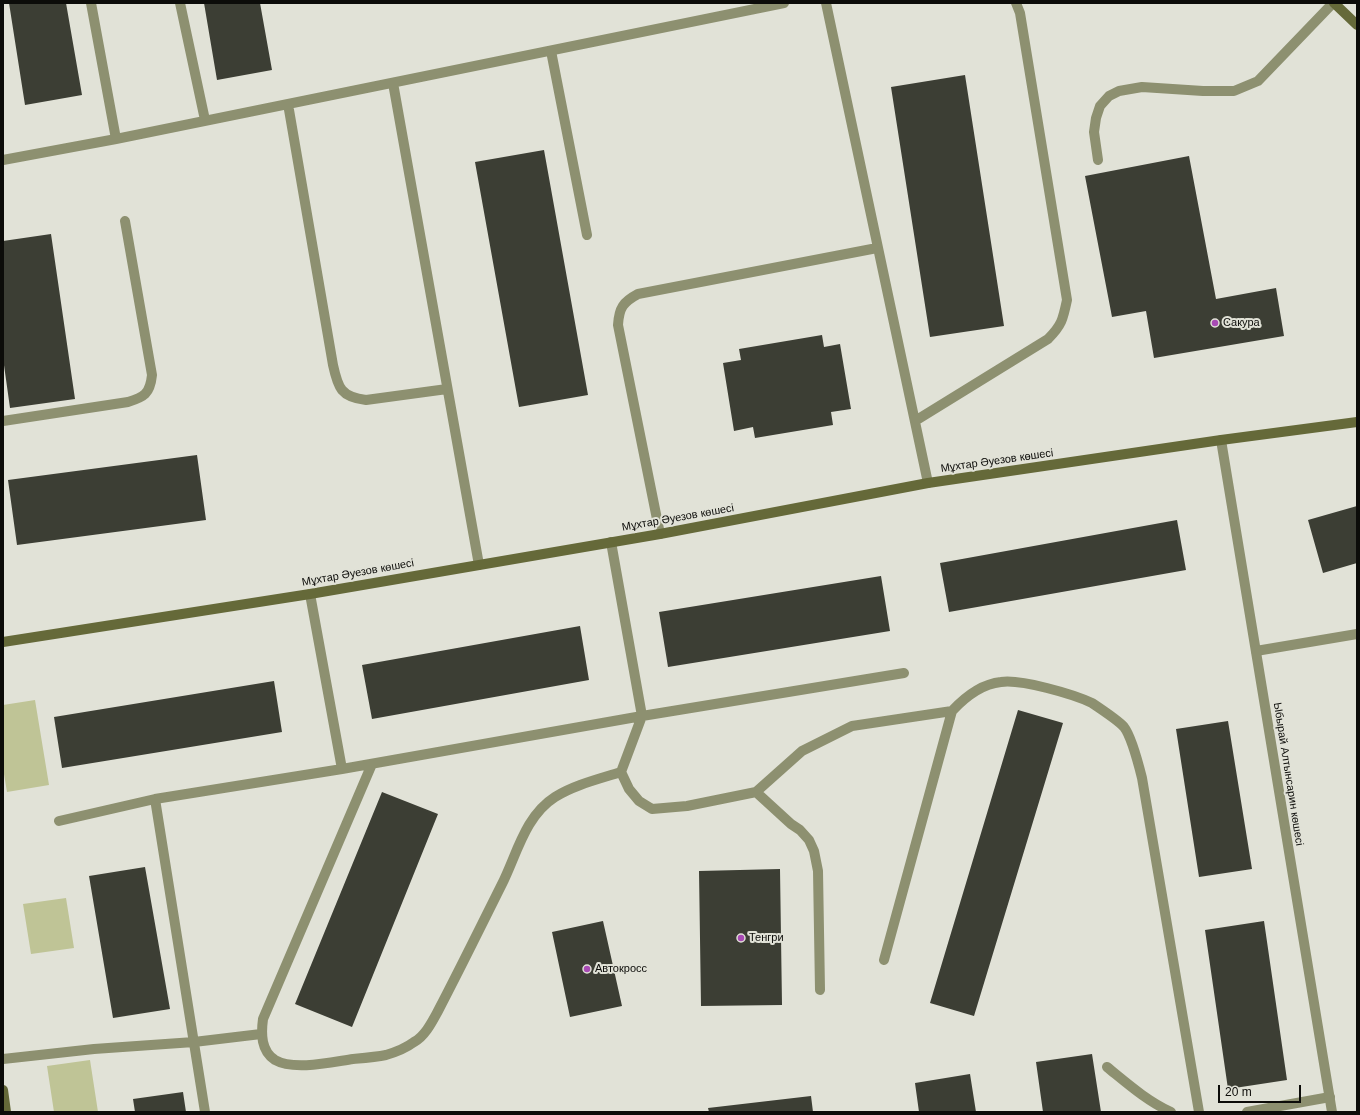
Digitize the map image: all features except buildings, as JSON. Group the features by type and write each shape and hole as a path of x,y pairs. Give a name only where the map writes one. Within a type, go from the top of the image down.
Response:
{"street":[{"path":"91,3 116,139"},
{"path":"180,3 205,120"},
{"path":"3,160 116,139 784,3"},
{"path":"826,3 928,483"},
{"path":"915,421 1048,339 1059,328 1064,314 1067,300 1020,13 1016,3"},
{"path":"1098,160 1094,132 1096,118 1100,106 1109,96 1119,91 1142,87 1203,91 1234,91 1258,81 1334,3 1357,25"},
{"path":"551,51 587,235"},
{"path":"393,83 479,565"},
{"path":"288,104 333,365 340,388 343,393 354,399 366,400 447,389"},
{"path":"3,422 128,402 138,399 147,393 151,384 152,375 125,220"},
{"path":"660,534 618,325 618,315 623,304 638,294 877,248"},
{"name":"Мұхтар Әуезов көшесі","path":"3,642 310,594 660,534 928,483 1221,440 1357,422"},
{"name":"Ыбырай Алтынсарин көшесі","path":"1221,440 1332,1112"},
{"path":"611,542 642,716 621,772 629,789 639,801 652,809 687,806 756,792 802,751 852,726 952,710"},
{"path":"310,594 342,769"},
{"path":"1256,651 1357,634"},
{"path":"58,821 155,799 372,764 642,716 904,672"},
{"path":"884,960 952,710 961,701 985,686 1001,681 1018,682 1060,692 1092,704 1124,727 1134,750 1142,778 1199,1112"},
{"path":"372,764 263,1019 261,1034 265,1050 275,1060 287,1064 304,1065 386,1055 416,1042 431,1023 438,1011 504,881 524,835 536,815 555,797 573,788 621,772"},
{"path":"756,792 791,824 800,830 809,840 814,852 818,871 820,990"},
{"path":"155,799 204,1112"},
{"path":"3,1059 94,1049 194,1042 261,1034"},
{"path":"1107,1067 1135,1090 1161,1107 1172,1112"},
{"path":"3,1090 6,1112"},
{"path":"1247,1112 1330,1097"}],"green space":[{"path":"35,700 49,785 7,792 3,768 3,705"},
{"path":"66,898 74,948 31,954 23,904"},
{"path":"90,1060 98,1112 54,1112 47,1066"}],"place":[{"name":"Сакура","path":"1215,323"},
{"name":"Тенгри","path":"741,938"},
{"name":"Автокросс","path":"587,969"}]}
